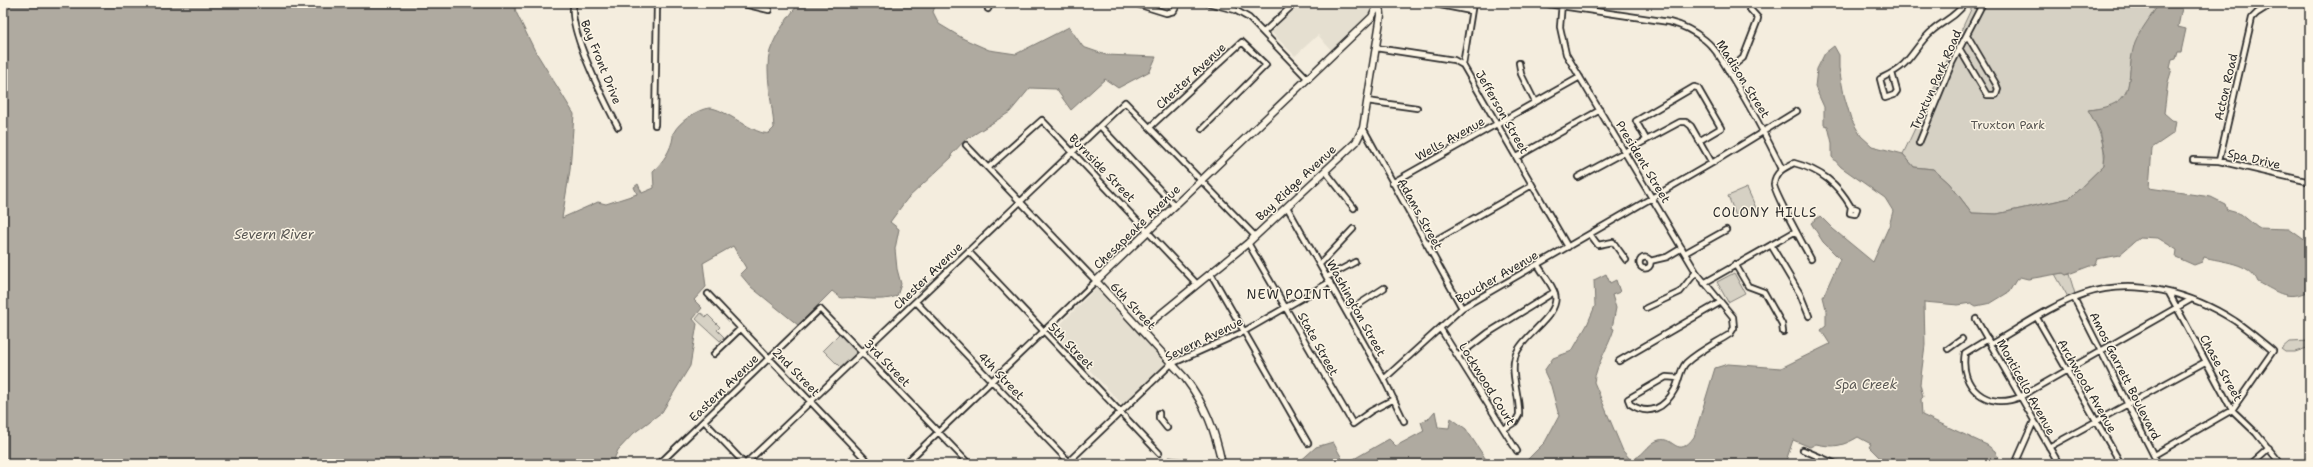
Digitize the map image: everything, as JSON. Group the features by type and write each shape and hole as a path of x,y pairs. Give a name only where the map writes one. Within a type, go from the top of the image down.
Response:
{"main road":[{"name":"Chesapeake Avenue","path":"1096,282 1372,17 1380,3"},
{"name":"Bay Ridge Avenue","path":"1141,330 1248,243 1326,172 1358,139 1362,128 1378,37 1381,14 1380,3"},
{"path":"1372,17 1376,24 1378,37"},
{"name":"6th Street","path":"1096,282 1185,378 1201,401 1207,412 1218,443 1222,464"}],"street":[{"name":"Bay Front Drive","path":"574,3 573,17 579,40 601,95 618,127"},
{"path":"655,125 657,3"},
{"path":"740,3 769,10"},
{"path":"988,9 991,3"},
{"path":"1134,3 1166,13 1174,11 1178,3"},
{"path":"1208,3 1238,12 1249,18 1308,78"},
{"path":"1264,32 1295,3"},
{"path":"1430,3 1471,11"},
{"path":"1463,65 1473,3"},
{"name":"Madison Street","path":"1541,3 1561,4 1681,25 1710,45 1728,70 1764,132 1782,169"},
{"path":"1728,70 1743,58 1757,22 1758,18 1749,8 1750,3"},
{"path":"1892,73 1897,91 1894,95 1885,98 1880,79 1905,64 1932,31 1957,14 1965,3"},
{"name":"Truxtun Park Road","path":"1919,143 1959,48 1982,3"},
{"name":"Acton Road","path":"2219,161 2252,18 2272,3"},
{"name":"President Street","path":"1561,4 1560,27 1562,45 1696,272 1719,302 1733,317 1734,328 1730,334 1685,364 1679,378"},
{"path":"1959,48 1987,94 1996,95 1998,89 1996,84 1967,34"},
{"name":"Chester Avenue","path":"745,464 1126,102 1150,127 1242,42 1266,65 1202,129"},
{"name":"Jefferson Street","path":"1376,48 1454,60 1463,65 1568,247"},
{"path":"1518,63 1521,74 1535,102"},
{"name":"Wells Avenue","path":"1392,183 1580,77"},
{"path":"1646,140 1636,121 1694,86 1698,88 1721,128 1699,141"},
{"path":"1367,101 1417,108"},
{"path":"1517,157 1600,110"},
{"name":"Boucher Avenue","path":"1384,379 1462,308 1712,163 1797,111"},
{"name":"Burnside Street","path":"988,168 1042,120 1197,284"},
{"path":"1578,177 1646,140 1683,122 1689,124 1712,163"},
{"path":"1100,126 1175,206"},
{"path":"1150,127 1255,236"},
{"name":"Adams Street","path":"1362,128 1462,308"},
{"path":"1358,139 1363,138 1370,142"},
{"name":"6th Street","path":"966,145 1096,282"},
{"name":"Spa Drive","path":"2193,160 2219,161 2310,181"},
{"path":"1811,259 1796,232 1785,207 1775,192 1774,185 1777,174 1782,169 1794,163 1825,177 1842,192 1851,207"},
{"path":"1326,172 1354,208"},
{"path":"1427,245 1532,185"},
{"name":"Washington Street","path":"1287,207 1384,379 1404,421"},
{"path":"1320,264 1354,229"},
{"path":"1650,262 1683,250 1726,230"},
{"path":"1704,283 1734,264 1796,232"},
{"path":"1590,234 1598,245 1613,242 1626,260"},
{"name":"State Street","path":"1248,243 1286,306 1353,424 1371,411 1394,399"},
{"path":"1771,245 1800,294 1809,316"},
{"name":"5th Street","path":"969,252 1159,453"},
{"path":"1327,277 1355,262"},
{"path":"1504,429 1515,422 1518,415 1515,357 1521,344 1555,305 1554,292 1538,264"},
{"path":"1734,264 1748,286 1764,292 1782,324 1783,332"},
{"path":"1646,308 1680,292 1696,272"},
{"path":"1211,274 1243,332 1308,442"},
{"name":"Chesapeake Avenue","path":"905,464 1096,282"},
{"name":"Severn Avenue","path":"1068,463 1171,364 1243,332 1330,282"},
{"path":"1991,344 2074,298 2093,291 2125,286 2150,288 2169,293 2190,300 2222,314 2273,351 2232,410 2154,455"},
{"path":"1347,312 1384,288"},
{"path":"1458,356 1488,333 1554,292"},
{"name":"Chase Street","path":"2169,293 2232,410 2269,448 2281,464"},
{"name":"2nd Street","path":"708,294 870,464"},
{"name":"Amos Garrett Boulevard","path":"2074,298 2158,464"},
{"path":"1988,339 1964,353 1963,362 1965,375 1980,396 1988,400 2008,401 2020,397 2190,300"},
{"name":"4th Street","path":"916,302 1068,463"},
{"path":"1619,361 1719,302"},
{"name":"3rd Street","path":"820,309 969,464"},
{"name":"Eastern Avenue","path":"660,464 820,309"},
{"name":"Archwood Avenue","path":"2037,318 2121,464"},
{"name":"Monticello Avenue","path":"1976,319 2059,464"},
{"name":"Lockwood Court","path":"1440,328 1517,451"},
{"path":"714,354 740,329"},
{"path":"1948,349 1962,339"},
{"path":"2049,447 2206,362"},
{"path":"1666,377 1679,378 1670,398 1660,407 1652,411 1637,409 1630,404 1628,399 1666,377"},
{"path":"1159,413 1159,418 1167,428"},
{"path":"704,421 745,464"},
{"path":"2015,464 2034,421"},
{"path":"2251,464 2269,448"},
{"path":"1803,450 1836,464"}],"shaded area":[{"path":"1301,3 1375,3 1375,8 1331,50 1318,35 1295,56 1271,32"},
{"path":"1096,288 1167,364 1123,405 1053,332"}],"green space":[{"name":"Truxton Park","path":"1974,3 2159,3 2132,56 2128,89 2119,103 2104,108 2089,110 2103,143 2104,165 2070,198 1997,214 1972,213 1949,183 1933,169 1914,167 1903,154"},
{"path":"1747,188 1757,210 1737,218 1728,196"},
{"path":"1734,273 1745,293 1728,302 1717,282"},
{"path":"2064,273 2066,275 2069,274 2075,294 2068,297 2055,274"},
{"path":"701,313 706,317 708,315 720,327 717,330 724,337 720,341 696,319"},
{"path":"840,333 858,351 841,368 823,350"},
{"path":"2310,341 2310,347 2295,352 2285,352 2281,349 2289,342"}],"water":[{"name":"Severn River","path":"3,3 514,3 516,12 534,49 574,114 570,170 562,218 598,202 606,204 637,194 634,187 638,184 642,193 654,188 653,171 663,160 668,151 672,142 672,134 684,120 694,113 709,108 715,109 757,131 769,133 774,128 768,78 768,59 779,32 799,3 936,3 933,12 939,24 964,39 989,50 1016,54 1069,27 1083,47 1106,55 1156,57 1150,71 1118,88 1105,79 1071,110 1056,89 1030,88 1010,112 965,140 951,155 952,157 907,199 890,222 899,229 895,249 897,269 901,284 897,296 884,299 841,298 832,291 798,325 751,287 740,274 746,268 733,246 703,263 706,287 694,300 702,308 693,319 697,324 690,366 662,412 634,433 618,450 612,464 3,464"},
{"name":"Spa Creek","path":"2159,3 2183,3 2178,27 2186,29 2181,52 2178,52 2176,59 2172,60 2170,68 2172,69 2168,82 2164,113 2172,120 2176,121 2174,133 2152,148 2149,188 2211,197 2225,204 2227,210 2241,214 2258,228 2289,229 2310,244 2310,291 2295,295 2283,294 2258,282 2249,270 2242,267 2204,257 2202,262 2194,265 2176,257 2177,250 2158,238 2140,237 2119,255 2097,259 2095,264 2066,275 2063,273 2028,279 2020,277 2016,280 2009,292 1991,303 1976,306 1971,303 1958,305 1924,302 1925,345 1920,384 1923,397 1921,399 1922,415 1987,445 1995,451 2001,464 1928,462 1886,464 1869,447 1871,444 1858,437 1848,442 1833,446 1816,444 1810,447 1793,440 1785,464 1523,464 1545,442 1559,416 1551,386 1544,371 1553,358 1572,351 1587,325 1595,306 1594,280 1606,274 1610,283 1616,280 1620,292 1612,295 1616,308 1612,328 1614,329 1597,369 1594,382 1623,451 1630,459 1642,454 1651,444 1659,440 1668,441 1679,447 1683,447 1688,444 1694,437 1715,368 1728,364 1781,368 1830,344 1821,330 1826,326 1826,309 1823,297 1840,259 1823,242 1811,223 1820,216 1833,229 1873,262 1889,226 1893,211 1885,198 1841,167 1832,157 1832,143 1828,126 1824,125 1824,107 1815,87 1817,69 1825,53 1834,46 1839,55 1839,68 1844,95 1851,119 1861,136 1872,146 1903,154 1914,167 1933,169 1949,183 1972,213 1997,214 2070,198 2104,165 2105,154 2100,131 2088,110 2105,107 2116,102 2123,96 2129,79 2135,42"},
{"path":"1435,411 1438,427 1449,428 1451,418 1466,429 1489,464 1345,464 1389,439 1396,446 1424,431 1421,422 1428,419"},
{"path":"1333,442 1345,464 1297,464 1316,447"},
{"path":"1169,457 1238,464 1160,464"}],"district":[{"name":"COLONY HILLS","path":"1765,212"},
{"name":"NEW POINT","path":"1289,294"}]}
